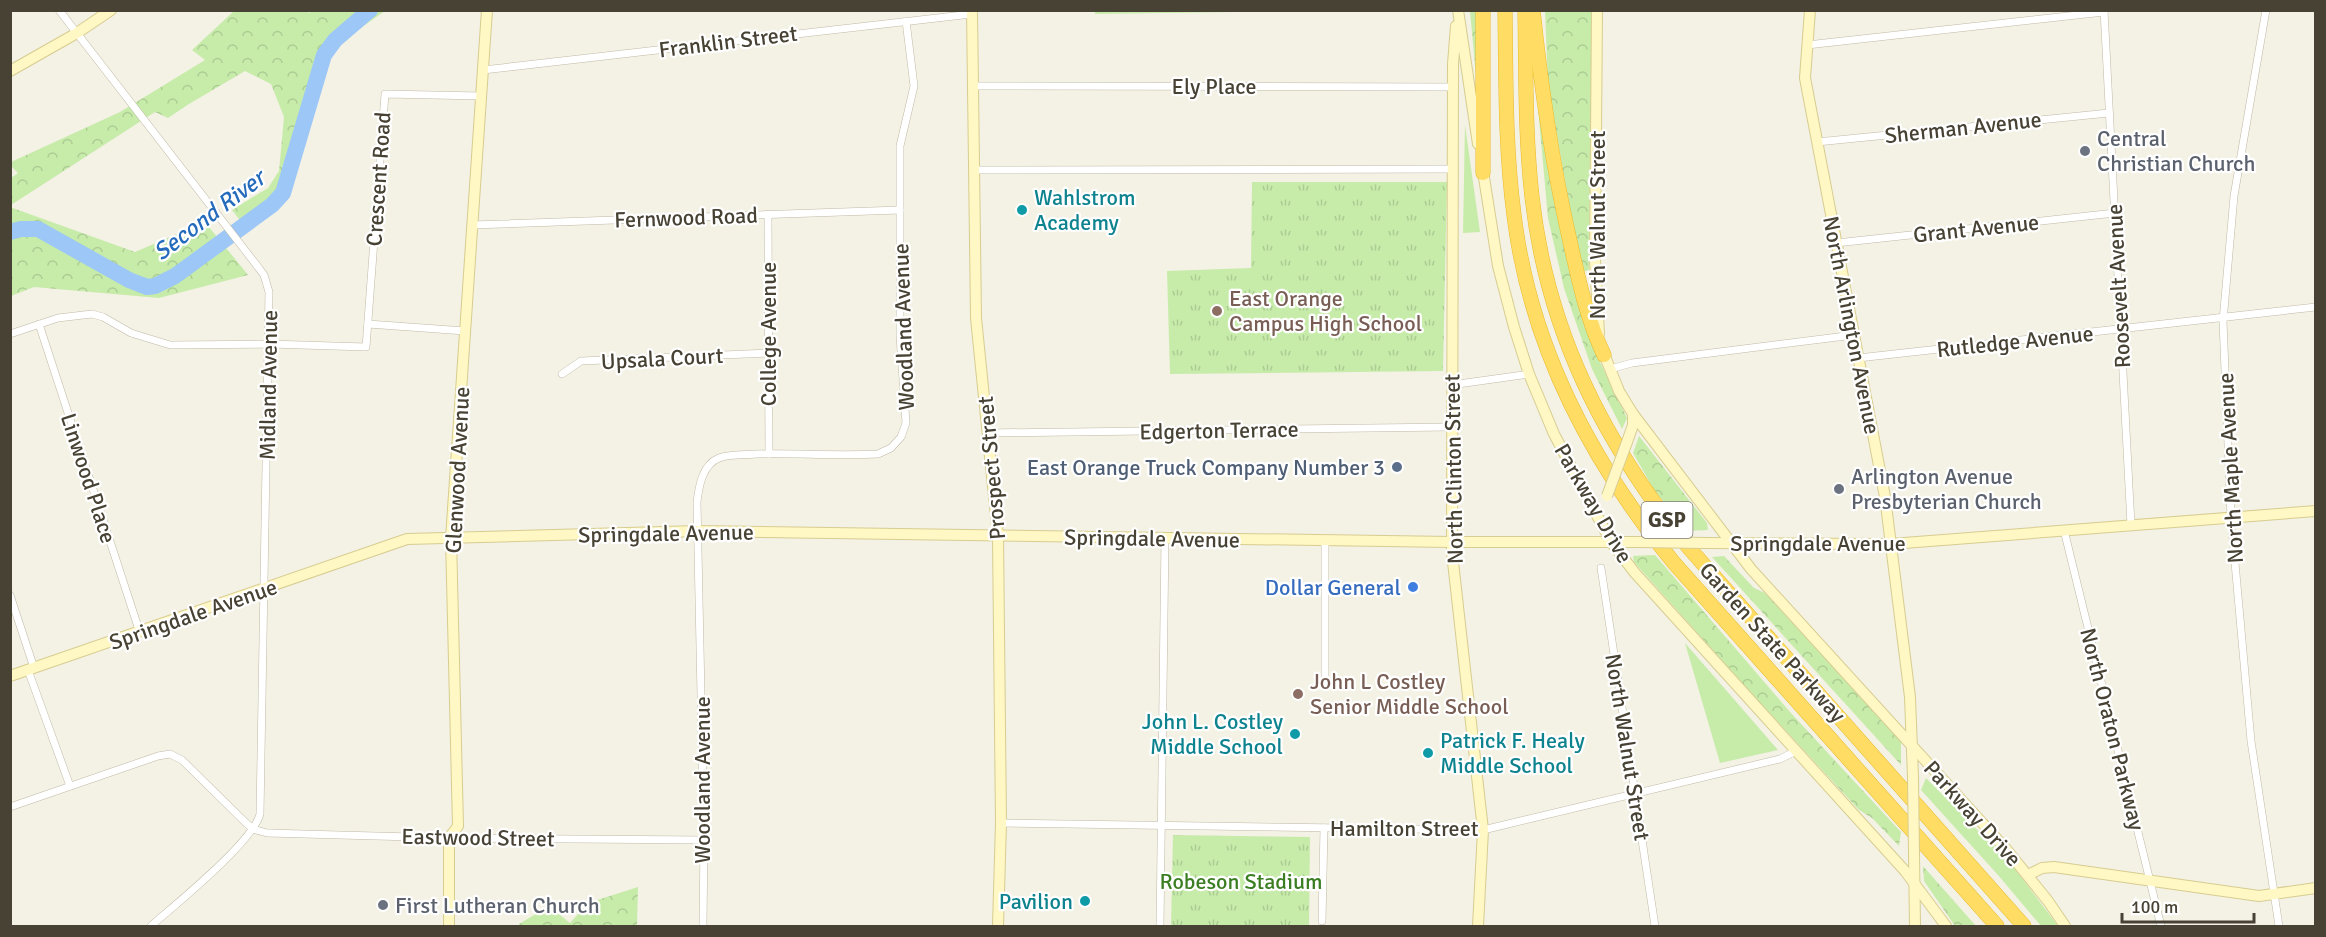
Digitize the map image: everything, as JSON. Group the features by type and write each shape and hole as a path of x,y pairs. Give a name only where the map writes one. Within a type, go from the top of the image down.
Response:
{"highway":[{"path":"1483,10 1483,173"},
{"name":"Garden State Parkway","path":"1505,10 1507,137 1512,201 1519,249 1530,295 1550,357 1587,437 1629,505 1679,569 1996,927"},
{"name":"Garden State Parkway","path":"1525,10 1528,151 1532,198 1541,252 1563,334 1601,419 1641,485 1689,548 2024,927"},
{"path":"1533,10 1543,103 1562,204 1586,309 1604,354"}],"street":[{"name":"Midland Avenue","path":"59,10 258,267 269,292 270,344 260,808 259,819 254,829"},
{"path":"10,71 77,33 111,10"},
{"name":"Glenwood Avenue","path":"449,927 449,838 458,826 451,538 487,10"},
{"name":"North Clinton Street","path":"1457,10 1454,53 1451,542 1483,830 1478,927"},
{"name":"Parkway Drive","path":"1457,10 1498,266 1514,327 1529,374 1554,434 1611,542 1627,565 1915,883 1946,927"},
{"name":"North Walnut Street","path":"1598,10 1596,296 1598,329 1604,354 1633,414 1731,543"},
{"name":"North Arlington Avenue","path":"1810,10 1805,78 1885,497 1909,690 1915,927"},
{"name":"North Maple Avenue","path":"2266,10 2234,196 2223,318 2231,518 2252,748 2279,927"},
{"path":"1807,45 2104,11"},
{"name":"Roosevelt Avenue","path":"2104,11 2131,525"},
{"name":"Franklin Street","path":"483,70 972,12"},
{"name":"Prospect Street","path":"972,12 976,318 998,536 1001,824 998,927"},
{"name":"Woodland Avenue","path":"703,927 704,840 697,502 700,481 707,468 717,459 732,455 878,454 891,448 901,437 906,423 906,406 900,336 900,146 914,86 906,21"},
{"name":"Ely Place","path":"974,86 1454,87"},
{"name":"Crescent Road","path":"368,324 385,94 482,96"},
{"name":"Sherman Avenue","path":"1817,142 2109,113"},
{"path":"974,170 1453,169"},
{"name":"Fernwood Road","path":"472,225 900,210"},
{"name":"Grant Avenue","path":"1836,243 2115,213"},
{"name":"College Avenue","path":"768,214 769,454"},
{"name":"Rutledge Avenue","path":"1858,358 2316,307"},
{"path":"10,334 58,318 92,314 103,317 137,336 170,345 270,344 366,347 368,324 465,331"},
{"name":"Linwood Place","path":"39,324 140,633"},
{"path":"1610,369 1632,363 1854,335"},
{"name":"Upsala Court","path":"562,374 582,361 767,353"},
{"path":"1451,385 1529,374"},
{"path":"1582,485 1595,500 1601,501 1607,496 1628,442 1633,425 1633,414"},
{"name":"Edgerton Terrace","path":"988,433 1450,427"},
{"name":"Springdale Avenue","path":"10,676 407,539 699,531 1451,542 1891,544 2316,511"},
{"name":"North Oraton Parkway","path":"2064,530 2161,927"},
{"path":"1160,927 1165,538"},
{"path":"1325,540 1325,683"},
{"name":"Parkway Drive","path":"1731,543 1761,580 2028,875 2065,927"},
{"name":"North Walnut Street","path":"1601,568 1655,927"},
{"path":"10,595 31,669 70,786"},
{"name":"Hamilton Street","path":"1001,824 1483,830 1780,759 1796,751"},
{"path":"10,807 158,756 170,754 182,760 254,829 152,927"},
{"path":"1322,921 1324,828"},
{"name":"Eastwood Street","path":"254,829 267,833 449,838 704,840"},
{"path":"2028,875 2042,868 2054,867 2253,895 2274,895 2316,888"}],"green space":[{"path":"306,10 309,13 313,10 385,11 333,47 287,190 243,224 232,210 268,188 279,171 284,117 271,84 245,71 168,118 155,112 11,205 11,178 18,173 11,166 11,162 120,112 205,60 192,50 234,11"},
{"path":"1095,10 1314,11 1095,14"},
{"path":"1470,11 1476,11 1478,97"},
{"path":"1545,11 1592,11 1589,270 1581,272 1548,84"},
{"path":"1538,108 1582,311 1600,362 1627,418 1622,429 1592,369 1564,288 1548,218"},
{"path":"1465,125 1480,232 1463,233"},
{"path":"1252,182 1447,182 1443,371 1170,374 1167,271 1251,268"},
{"path":"10,207 135,252 205,222 248,275 159,298 34,287 11,296"},
{"path":"1639,436 1707,523 1708,530 1686,531 1653,488 1633,453"},
{"path":"1655,555 1790,712 1901,832 1899,846 1872,818 1859,810 1634,562 1633,556"},
{"path":"1724,556 1754,588 1765,593 1901,739 1901,765 1712,557"},
{"path":"1685,643 1778,750 1720,763"},
{"path":"1926,778 2012,865 2058,926 2041,926 1921,790"},
{"name":"Robeson Stadium","path":"1173,835 1310,837 1309,926 1171,926"},
{"path":"1923,866 1976,926 1955,926 1924,881"},
{"path":"638,887 637,926 519,926 549,906 570,923 588,903"}],"waterway":[{"name":"Second River","path":"10,232 21,229 38,229 129,280 147,287 155,286 175,276 272,205 283,193 324,55 335,40 370,10"}],"place":[{"name":"Central Christian Church","path":"2085,151"},
{"name":"Wahlstrom Academy","path":"1022,210"},
{"name":"East Orange Campus High School","path":"1217,311"},
{"name":"East Orange Truck Company Number 3","path":"1397,467"},
{"name":"Arlington Avenue Presbyterian Church","path":"1839,489"},
{"name":"Dollar General","path":"1413,587"},
{"name":"John L Costley Senior Middle School","path":"1298,694"},
{"name":"John L. Costley Middle School","path":"1295,734"},
{"name":"Patrick F. Healy Middle School","path":"1428,753"},
{"name":"Pavilion","path":"1085,901"},
{"name":"First Lutheran Church","path":"383,905"}]}
